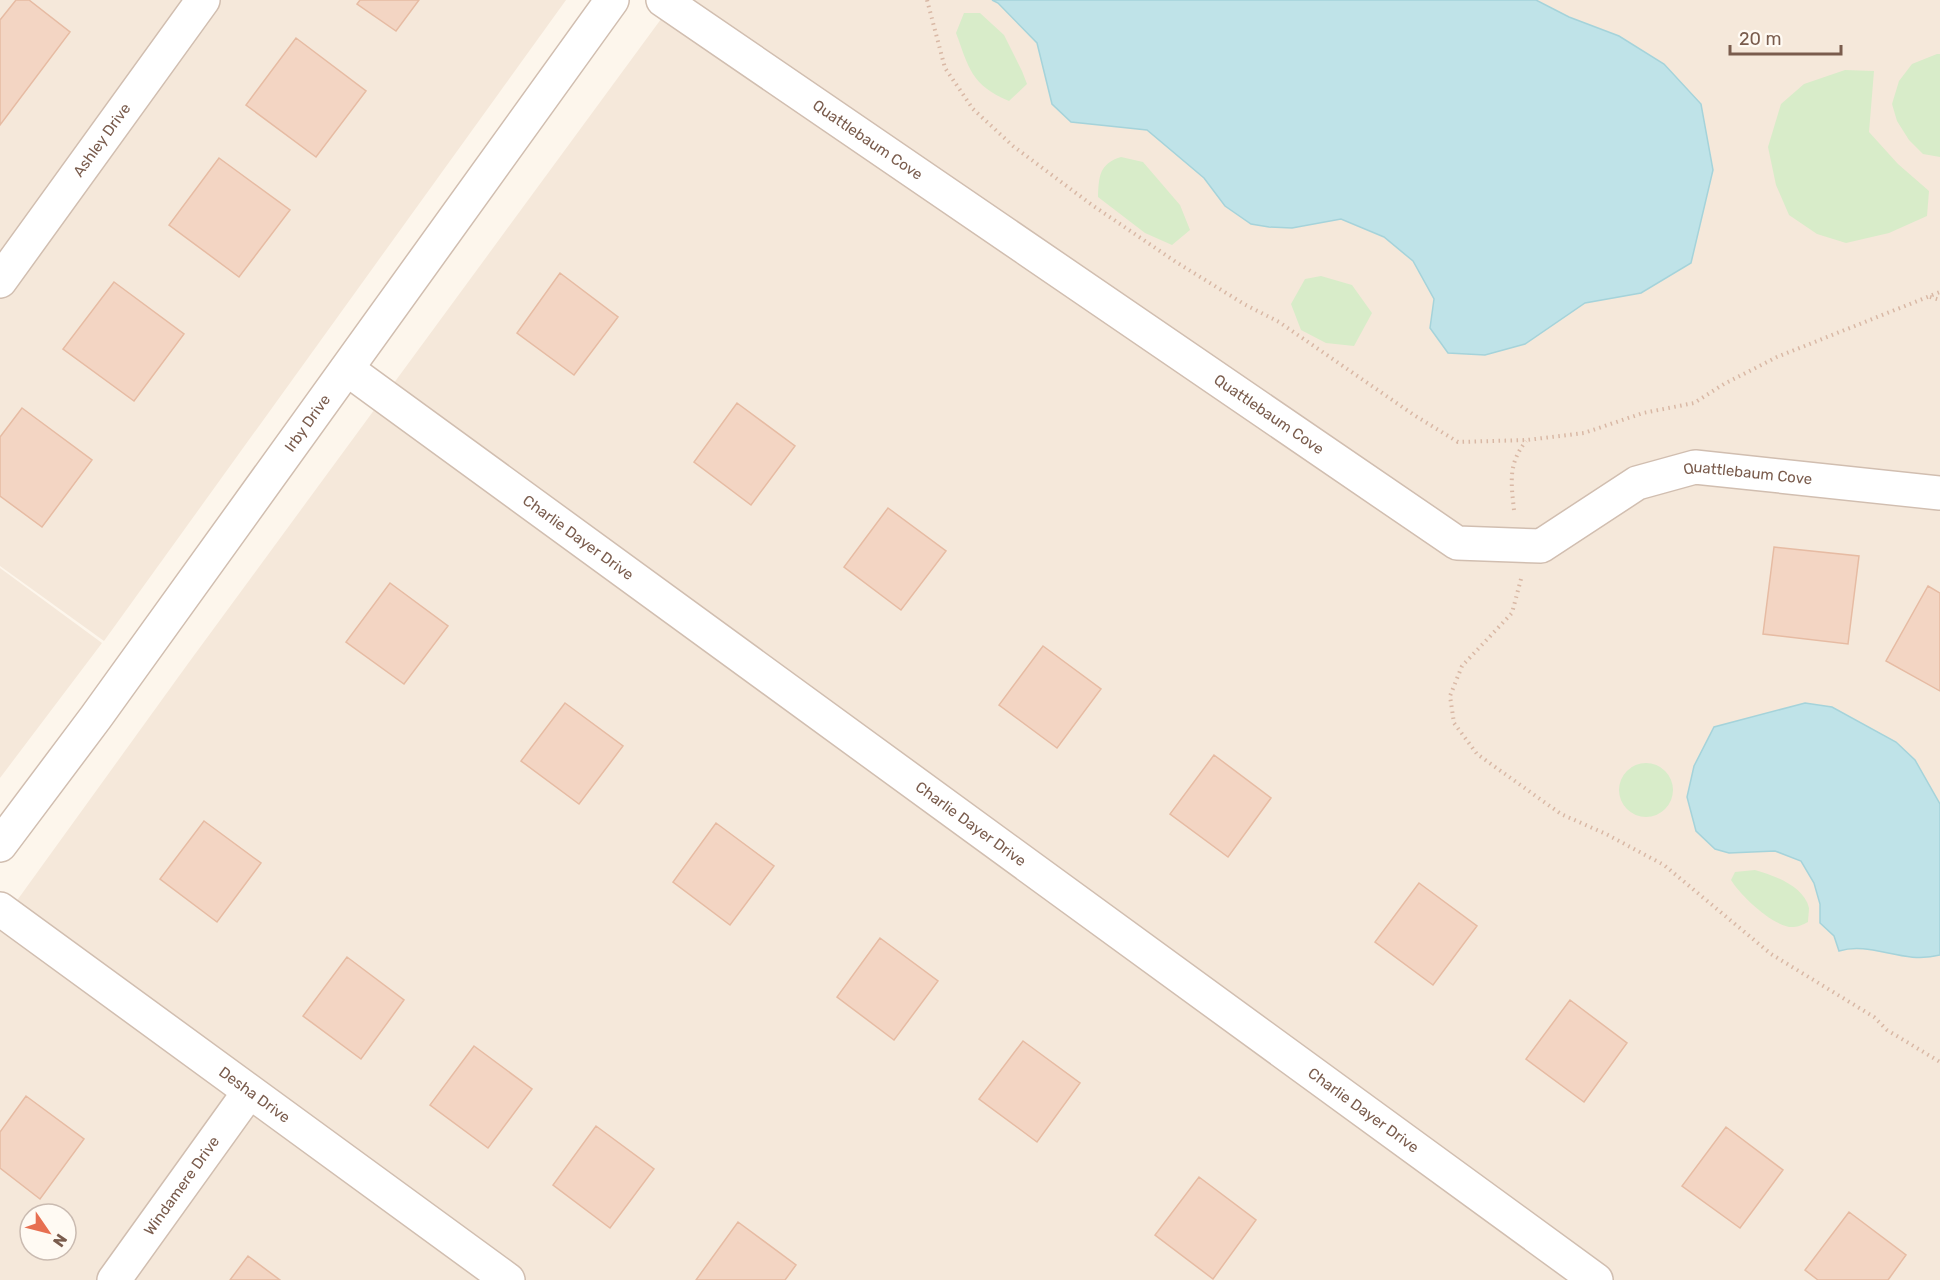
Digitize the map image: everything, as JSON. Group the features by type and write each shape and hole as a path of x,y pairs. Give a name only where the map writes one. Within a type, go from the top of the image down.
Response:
{"street":[{"name":"Ashley Drive","path":"6,260 204,0"},
{"name":"Irby Drive","path":"0,845 96,717 612,0"},
{"name":"Quattlebaum Cove","path":"663,0 1457,543 1541,546 1637,483 1695,467 1940,493"},
{"name":"Charlie Dayer Drive","path":"347,369 1596,1280"},
{"name":"Desha Drive","path":"0,909 508,1280"},
{"name":"Windamere Drive","path":"114,1280 249,1092"}],"path":[{"path":"927,0 945,68 974,109 1013,146 1176,262 1244,304 1279,322 1413,415 1458,442 1527,440 1584,433 1643,413 1694,403 1724,384 1777,357 1940,292"},
{"path":"1930,297 1940,300"},
{"path":"1527,440 1515,455 1511,484 1523,566 1512,614 1462,666 1450,696 1454,723 1478,754 1562,814 1664,865 1771,954 1874,1017 1887,1030 1940,1062"}],"shaded area":[{"path":"0,0 566,0 104,641 0,566"},
{"path":"675,0 1940,0 1940,1280 0,1280 0,924"},
{"path":"0,568 102,643 0,778"}],"green space":[{"path":"964,13 980,13 1004,35 1027,84 1009,101 987,89 968,66 956,33"},
{"path":"1940,54 1940,157 1923,154 1909,140 1897,121 1892,104 1899,81 1912,64"},
{"path":"1845,70 1874,71 1869,132 1898,164 1929,191 1927,216 1889,233 1846,243 1817,234 1789,215 1776,185 1768,147 1781,104 1804,84"},
{"path":"1121,157 1143,162 1180,205 1190,230 1172,245 1145,233 1098,197 1104,167"},
{"path":"1321,276 1352,285 1372,313 1354,346 1326,343 1301,330 1291,304 1305,279"},
{"path":"1646,763 1656,765 1665,771 1671,780 1673,790 1671,800 1665,809 1656,815 1646,817 1636,815 1627,809 1621,800 1619,790 1621,780 1627,771 1636,765"},
{"path":"1755,870 1779,878 1801,893 1809,908 1808,922 1796,927 1777,923 1750,902 1731,880 1735,872"}],"water":[{"path":"992,0 1536,0 1569,17 1619,36 1664,64 1701,104 1713,170 1691,263 1641,293 1585,303 1525,344 1485,355 1448,353 1430,328 1434,299 1413,261 1384,237 1341,219 1292,228 1251,224 1225,206 1204,178 1147,130 1071,122 1052,104 1037,43 998,3"},
{"path":"1805,703 1832,707 1896,742 1915,760 1940,804 1940,955 1913,957 1863,949 1839,951 1834,936 1820,923 1820,904 1814,883 1801,861 1775,851 1729,853 1715,849 1696,831 1687,797 1694,766 1714,727"}],"building":[{"path":"16,0 29,0 70,32 0,125 0,20"},
{"path":"360,0 419,0 396,31 357,4"},
{"path":"296,38 366,91 316,157 246,105"},
{"path":"219,158 290,210 239,277 169,225"},
{"path":"560,273 618,317 574,375 517,333"},
{"path":"114,282 184,334 134,401 63,349"},
{"path":"737,403 795,446 751,505 694,462"},
{"path":"22,408 92,460 42,527 0,496 0,437"},
{"path":"888,508 946,551 901,610 844,567"},
{"path":"1774,547 1859,556 1848,644 1763,634"},
{"path":"390,583 448,626 404,684 346,642"},
{"path":"1928,586 1940,593 1940,691 1886,661"},
{"path":"1043,646 1101,689 1057,748 999,705"},
{"path":"565,703 623,746 579,804 521,761"},
{"path":"1214,755 1271,798 1228,857 1170,814"},
{"path":"204,821 261,863 217,922 160,879"},
{"path":"716,823 774,866 730,925 673,882"},
{"path":"1419,883 1477,926 1433,985 1375,942"},
{"path":"880,938 938,981 894,1040 837,997"},
{"path":"347,957 404,1000 361,1059 303,1016"},
{"path":"1570,1000 1627,1043 1584,1102 1526,1059"},
{"path":"1023,1041 1080,1083 1037,1142 979,1099"},
{"path":"474,1046 532,1089 488,1148 430,1105"},
{"path":"26,1096 84,1139 40,1199 0,1168 0,1132"},
{"path":"596,1126 654,1169 610,1228 553,1185"},
{"path":"1726,1127 1783,1170 1740,1228 1682,1186"},
{"path":"1199,1177 1256,1220 1213,1279 1155,1235"},
{"path":"1849,1212 1906,1255 1888,1280 1818,1280 1805,1270"},
{"path":"738,1222 796,1265 785,1280 696,1280"},
{"path":"248,1256 280,1280 230,1280"}]}
